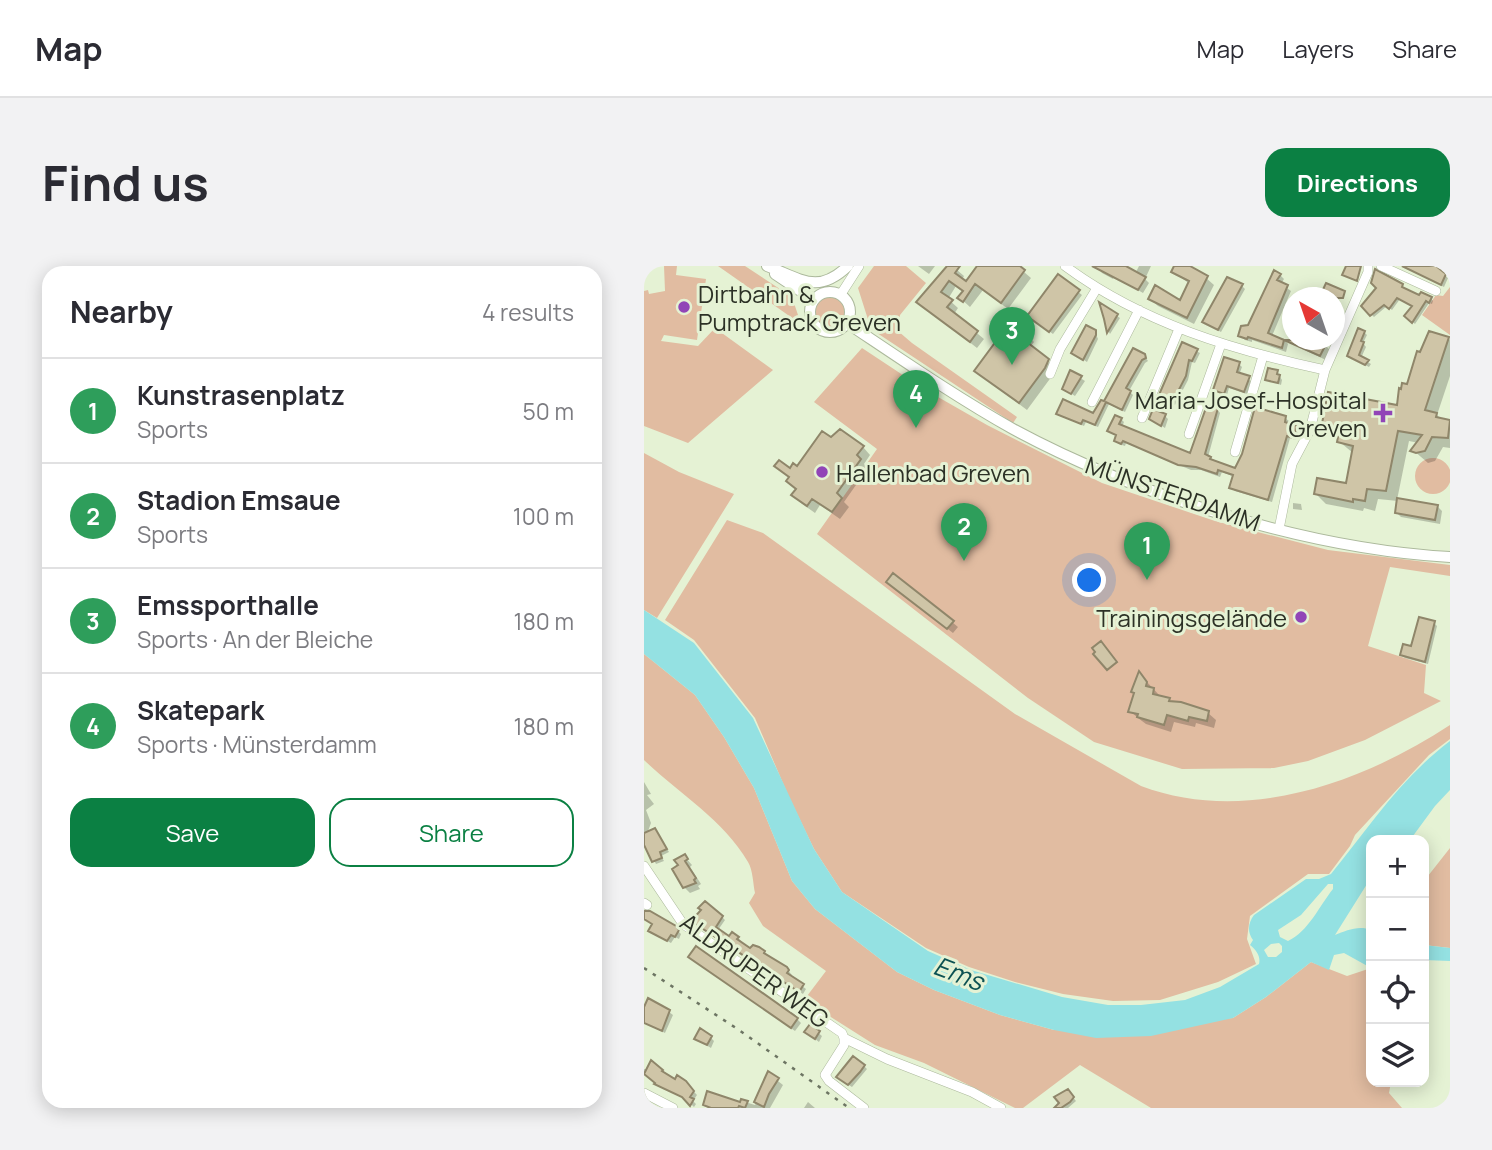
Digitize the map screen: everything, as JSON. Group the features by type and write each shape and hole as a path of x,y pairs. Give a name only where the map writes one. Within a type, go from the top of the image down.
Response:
{"main road":[{"path":"765,266 817,283 832,280 848,266"},
{"path":"765,266 814,300"},
{"path":"823,292 841,295 846,299 850,310 847,323 837,331 817,328 810,318 814,300 823,292"},
{"name":"MÜNSTERDAMM","path":"847,323 1014,429 1116,478 1216,512 1279,529 1354,545 1450,557"}],"street":[{"path":"841,295 859,266"},
{"path":"1065,266 1097,288 1180,329 1263,356 1325,370"},
{"path":"1279,529 1292,464 1310,430 1325,370 1368,272 1368,266"},
{"path":"1381,266 1436,291"},
{"path":"1050,374 1060,349 1097,288"},
{"path":"1092,402 1139,310"},
{"path":"1142,418 1180,329"},
{"path":"1189,435 1221,344"},
{"path":"1234,452 1263,356"},
{"name":"ALDRUPER WEG","path":"644,866 683,924 842,1033 845,1045 826,1070 826,1078 864,1108"},
{"name":"ALDRUPER WEG","path":"844,1038 887,1059 972,1092 1001,1108"},
{"path":"644,1093 673,1108"}],"shaded area":[{"path":"664,266 677,266 676,275 706,279 697,340 664,335 661,341 698,346 715,328 773,370 688,443 644,426 644,291 648,290 649,294 665,291"},
{"path":"718,266 745,266 792,297 799,318 795,320"},
{"path":"874,266 906,266 926,283 900,315 898,331 1017,417 1013,423 871,329 858,288"},
{"path":"1450,287 1450,335 1422,315 1436,295 1443,296"},
{"path":"830,297 836,298 844,306 844,318 836,326 830,327 824,326 816,318 815,312 816,306 824,298"},
{"path":"862,348 924,389 987,425 1102,483 1215,521 1328,550 1450,565 1450,576 1390,567 1368,646 1426,665 1424,693 1441,701 1365,740 1308,761 1274,768 1182,769 1094,742 1028,698 817,534 877,449 814,402"},
{"path":"644,453 679,472 734,494 657,618 644,610"},
{"path":"1433,458 1446,463 1451,476 1446,489 1433,494 1420,489 1415,476 1420,463"},
{"path":"727,520 763,533 1015,714 1141,786 1181,797 1221,801 1261,799 1301,792 1341,780 1416,746 1450,725 1450,739 1429,755 1355,835 1329,874 1308,874 1250,916 1247,939 1256,964 1218,982 1160,1000 1113,1001 1063,994 1015,982 969,967 926,948 842,892 814,849 755,718 694,640 665,620"},
{"path":"644,654 695,695 724,737 754,788 792,881 815,909 897,972 934,990 1000,1015 1054,1030 1233,1018 1266,997 1311,962 1347,976 1366,970 1366,1087 1390,1087 1389,1093 1402,1108 1151,1108 1080,1065 1023,1108 1015,1108 924,1063 875,1045 804,1000 826,971 763,926 749,903 755,893 752,873 738,847 713,820 644,760"},
{"path":"1450,848 1450,948 1429,946 1429,875"}],"water":[{"name":"Ems","path":"644,610 694,643 753,718 814,849 842,892 928,951 971,970 1062,997 1108,1005 1141,1005 1185,1000 1220,987 1259,964 1258,953 1250,945 1253,940 1249,927 1254,915 1306,879 1319,879 1331,874 1416,770 1450,741 1450,790 1414,835 1366,835 1366,886 1335,935 1357,928 1366,929 1366,965 1344,953 1334,955 1329,970 1311,962 1266,997 1233,1018 1151,1036 1096,1038 1000,1015 934,990 897,972 815,909 792,881 754,788 695,695 644,654","holes":["1328,884 1333,884 1333,889 1308,925 1288,941 1280,937 1278,930 1301,915","1279,943 1282,952 1276,957 1268,957 1264,950 1271,944"]},
{"path":"1429,946 1450,948 1450,961 1429,960"}],"building":[{"path":"947,266 960,266 955,273 966,281 977,266 1020,266 1025,270 1001,303 975,284 963,302 957,298 963,291 949,281 941,292 953,300 947,307 978,331 970,342 916,302"},
{"path":"1092,266 1126,266 1146,277 1138,290"},
{"path":"1174,266 1190,266 1208,276 1187,318 1148,299 1155,285 1180,300 1189,281 1171,272"},
{"path":"1346,266 1361,266 1357,281 1342,275"},
{"path":"1402,266 1436,266 1446,274 1441,285"},
{"path":"1375,269 1403,284 1402,287 1419,295 1421,292 1432,297 1429,303 1426,301 1412,323 1404,316 1412,306 1397,298 1389,309 1384,305 1370,316 1361,306 1376,288 1371,283"},
{"path":"1274,270 1281,274 1277,280 1288,285 1282,287 1282,299 1268,333 1282,339 1282,348 1238,336 1241,326 1248,325"},
{"path":"1058,274 1080,290 1049,332 1027,316"},
{"path":"1227,277 1243,284 1218,330 1202,322"},
{"path":"1099,302 1118,314 1107,333 1104,319"},
{"path":"1011,321 1028,333 1023,339 1049,359 1019,403 974,371"},
{"path":"1086,325 1096,330 1096,335 1083,360 1071,353"},
{"path":"1358,328 1365,331 1359,355 1369,360 1365,365 1347,356"},
{"path":"1429,331 1449,337 1425,410 1437,413 1436,417 1450,420 1448,438 1432,437 1425,451 1416,453 1410,451 1422,435 1398,431 1386,491 1367,489 1365,501 1353,499 1353,502 1314,494 1317,478 1346,483 1353,446 1337,442 1339,432 1321,429 1328,392 1397,405 1399,388 1401,389 1402,383 1407,384 1417,351 1420,352"},
{"path":"1182,342 1198,349 1192,361 1189,360 1186,376 1172,403 1158,397"},
{"path":"1133,348 1145,354 1146,358 1142,360 1126,388 1131,391 1122,410 1106,402 1095,425 1083,420 1081,424 1056,414 1063,399 1093,413 1101,400 1104,401"},
{"path":"1306,350 1323,350 1320,356"},
{"path":"1224,357 1240,362 1237,372 1250,376 1244,392 1227,386 1224,394 1213,390"},
{"path":"1268,368 1278,370 1278,383 1265,380"},
{"path":"1070,370 1082,376 1071,394 1062,389"},
{"path":"1207,405 1218,408 1205,454 1211,457 1210,459 1235,468 1242,454 1255,407 1286,416 1285,422 1297,426 1293,438 1287,436 1268,500 1229,488 1233,475 1218,470 1217,474 1178,465 1123,441 1121,444 1114,441 1116,435 1107,431 1115,415 1122,418 1119,424 1190,453"},
{"path":"1153,409 1166,414 1161,426 1149,419"},
{"name":"Hallenbad Greven","path":"840,429 864,446 857,455 861,459 837,493 842,498 832,512 812,499 807,506 791,495 796,489 786,481 789,477 774,466 779,460 790,468 793,463 797,466 822,431 831,437"},
{"path":"1397,498 1438,505 1435,520 1395,513"},
{"path":"893,573 954,621 947,629 886,582"},
{"path":"1419,617 1435,621 1425,662 1400,655 1403,644 1411,646"},
{"path":"1101,641 1117,662 1107,670 1093,654 1095,652 1092,648"},
{"path":"1139,671 1147,682 1146,686 1154,688 1153,694 1209,711 1207,721 1189,717 1188,721 1167,715 1164,725 1128,712 1134,693 1131,692"},
{"path":"655,828 667,849 660,852 662,858 652,862 644,845 644,833"},
{"path":"685,854 688,859 685,861 696,878 696,883 683,888 672,869 678,865 674,860"},
{"path":"705,901 723,916 716,927 729,936 732,932 750,948 753,945 759,947 787,967 787,973 804,984 799,992 691,921"},
{"path":"644,911 650,911 676,926 679,930 675,937 671,935 667,941 648,931 652,924 644,919"},
{"path":"696,946 798,1018 791,1028 688,957"},
{"path":"648,998 670,1010 662,1031 644,1023 644,1007"},
{"path":"810,1024 820,1031 815,1039 804,1032"},
{"path":"700,1028 712,1036 707,1045 694,1039"},
{"path":"853,1056 865,1065 848,1085 836,1077"},
{"path":"651,1060 675,1079 677,1075 686,1081 694,1091 690,1097 694,1099 690,1106 682,1097 654,1084 644,1074"},
{"path":"768,1071 779,1078 764,1107 754,1102"},
{"path":"1068,1089 1074,1097 1061,1108 1054,1108 1059,1103 1054,1097"},
{"path":"707,1091 740,1102 741,1099 748,1101 745,1108 711,1108 703,1105"}],"railway":[{"path":"644,968 739,1030 849,1108"}],"place":[{"name":"Dirtbahn & Pumptrack Greven","path":"684,307"},
{"name":"Emssporthalle","path":"1012,365"},
{"name":"Maria-Josef-Hospital Greven","path":"1383,413"},
{"name":"Skatepark","path":"916,428"},
{"name":"Hallenbad Greven","path":"822,472"},
{"name":"Stadion Emsaue","path":"964,561"},
{"name":"Kunstrasenplatz","path":"1147,580"},
{"name":"Trainingsgelände","path":"1301,617"}]}
